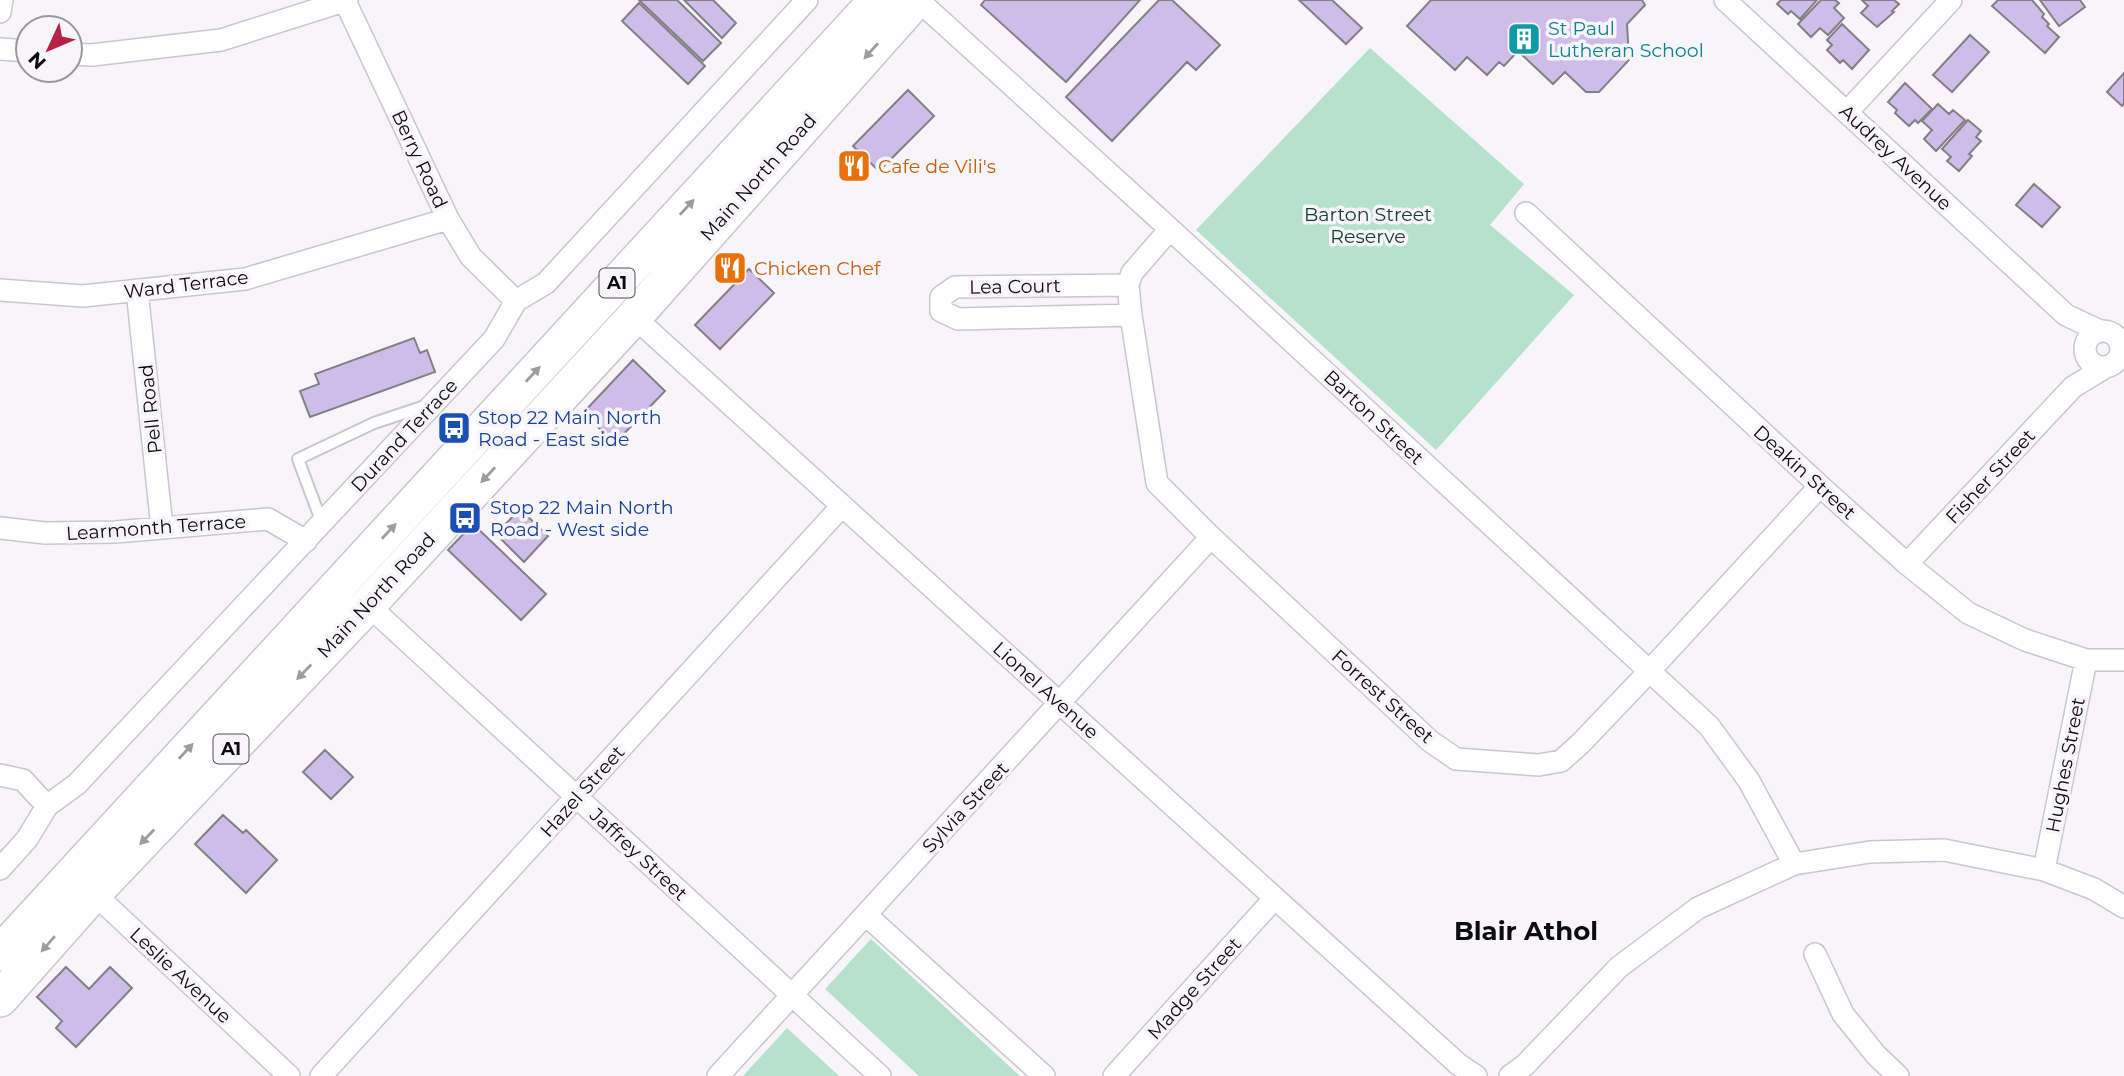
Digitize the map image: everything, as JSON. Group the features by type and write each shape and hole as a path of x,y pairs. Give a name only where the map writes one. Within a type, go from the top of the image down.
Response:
{"highway":[{"name":"Main North Road","path":"0,999 83,883 343,581 877,0"},
{"name":"Main North Road","path":"0,953 83,883 368,604 634,317 917,0"},
{"path":"343,581 368,604"}],"street":[{"path":"0,12 2,0"},
{"name":"Durand Terrace","path":"0,869 27,838 47,806 77,784 494,339 516,301 546,283 807,0"},
{"name":"Barton Street","path":"917,0 1170,229 1709,726 1749,781 1794,864"},
{"name":"Audrey Avenue","path":"1725,0 2067,315 2111,348"},
{"path":"1847,112 1951,0"},
{"path":"84,55 221,40 346,1"},
{"name":"Berry Road","path":"346,1 448,219 471,257 516,301"},
{"name":"Deakin Street","path":"1526,213 1820,486 1907,564 1968,613 2025,640 2086,660 2124,660"},
{"name":"Ward Terrace","path":"0,290 83,296 245,279 448,219"},
{"path":"1128,285 1132,273 1170,229"},
{"name":"Forrest Street","path":"1128,285 1130,315 1157,483 1211,537 1430,741 1457,759 1539,765 1561,761 1650,670 1820,486"},
{"name":"Lea Court","path":"1128,285 955,287 941,297 941,311 958,319 1130,315"},
{"name":"Pell Road","path":"137,290 162,528"},
{"name":"Lionel Avenue","path":"634,317 1466,1072"},
{"name":"Fisher Street","path":"1907,564 2111,348"},
{"name":"Hazel Street","path":"321,1076 842,506"},
{"name":"Learmonth Terrace","path":"0,528 46,533 115,532 268,519 306,541"},
{"name":"Sylvia Street","path":"718,1076 1211,537"},
{"name":"Jaffrey Street","path":"368,604 880,1076"},
{"name":"Hughes Street","path":"2044,870 2086,660"},
{"path":"0,775 23,780 47,806"},
{"path":"1519,1072 1619,967 1698,908 1794,864 1870,852 1944,850 2044,870 2094,888 2124,908"},
{"name":"Leslie Avenue","path":"83,883 289,1076"},
{"name":"Madge Street","path":"1114,1076 1274,899"},
{"path":"866,915 1044,1076"},
{"path":"1815,954 1843,1014 1875,1055 1898,1076"}],"lane":[{"path":"322,523 298,459 374,423 435,403"}],"green space":[{"name":"Barton Street Reserve","path":"1370,48 1524,184 1490,225 1574,295 1436,450 1196,230"},
{"path":"871,939 1020,1076 919,1076 825,989"},
{"path":"787,1028 839,1076 743,1076"}],"building":[{"path":"639,0 677,0 721,43 703,61"},
{"path":"684,0 713,0 736,23 722,38"},
{"path":"985,0 1140,0 1066,82 981,5"},
{"path":"1159,0 1172,0 1220,45 1196,70 1187,62 1112,141 1066,97"},
{"path":"1299,0 1332,0 1362,28 1346,44"},
{"name":"St Paul Lutheran School","path":"1431,0 1642,0 1645,5 1627,24 1629,60 1599,92 1586,92 1565,72 1553,84 1518,51 1504,66 1499,62 1487,75 1467,57 1455,70 1407,26"},
{"path":"1781,0 1817,0 1800,19 1791,11 1788,14 1777,4"},
{"path":"1821,0 1835,0 1839,3 1834,8 1844,18 1828,35 1820,28 1811,37 1798,24"},
{"path":"1862,0 1894,0 1899,4 1877,27 1861,13 1868,6"},
{"path":"1998,0 2032,0 2044,14 2042,17 2049,24 2047,26 2059,37 2045,53 1992,6"},
{"path":"2040,0 2080,0 2085,7 2059,26"},
{"path":"639,3 705,66 688,84 622,21"},
{"path":"1842,24 1869,50 1852,69 1843,60 1840,63 1827,50 1832,45 1827,40"},
{"path":"1970,35 1989,52 1952,92 1933,75"},
{"path":"2124,73 2124,103 2122,106 2107,92"},
{"path":"1905,83 1932,109 1918,123 1915,120 1909,126 1888,102"},
{"path":"908,90 934,116 879,171 853,146"},
{"path":"1938,104 1949,114 1953,110 1965,120 1936,151 1924,139 1932,130 1922,121"},
{"path":"1968,120 1981,131 1976,137 1981,141 1959,171 1947,161 1951,157 1942,149"},
{"path":"2034,184 2060,207 2042,227 2016,205"},
{"path":"749,269 774,293 720,349 695,325"},
{"path":"414,338 420,353 427,350 435,372 310,417 300,391 319,384 315,374"},
{"path":"633,360 665,391 615,443 583,413"},
{"path":"520,509 548,536 524,562 496,534"},
{"path":"473,524 546,594 521,620 448,550"},
{"path":"325,750 353,777 331,799 303,772"},
{"path":"223,815 243,833 246,830 277,860 246,893 195,844"},
{"path":"66,967 89,989 110,967 132,988 76,1047 56,1028 62,1021 37,997"}],"place":[{"name":"St Paul Lutheran School","path":"1524,39"},
{"name":"Cafe de Vili's","path":"854,166"},
{"name":"Chicken Chef","path":"730,268"},
{"name":"Stop 22 Main North Road - East side","path":"454,428"},
{"name":"Stop 22 Main North Road - West side","path":"465,518"}],"district":[{"name":"Blair Athol","path":"1526,931"}]}
